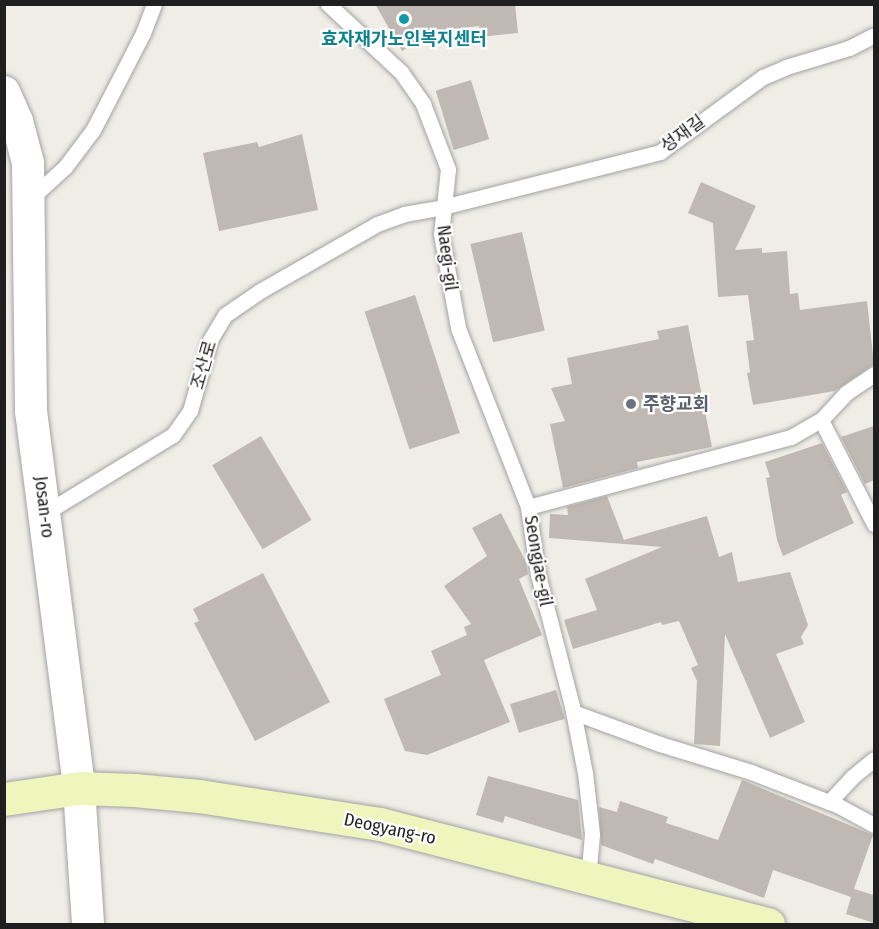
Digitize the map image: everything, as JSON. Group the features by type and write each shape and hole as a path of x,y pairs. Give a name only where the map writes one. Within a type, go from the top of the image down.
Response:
{"street":[{"name":"Josan-ro","path":"4,92 24,142 29,200 31,411 79,788 88,924"},
{"name":"Deogyang-ro","path":"4,799 79,788 134,790 199,796 380,824 768,924"}],"lane":[{"path":"29,200 65,167 93,130 143,33 154,4"},
{"name":"Naegi-gil","path":"328,4 401,72 417,91 448,169 447,193 441,227 443,254 458,328 528,507"},
{"name":"성재길","path":"443,207 660,152 763,77 786,67 849,48 874,35"},
{"name":"조산로","path":"45,513 173,435 190,411 210,340 225,315 260,291 377,224 404,214 443,207"},
{"name":"Seongjae-gil","path":"588,879 592,834 590,807 573,712 538,575 528,507 791,438 821,420 846,393 874,374"},
{"path":"821,420 874,524"},
{"path":"573,712 660,744 751,772 829,802 874,825"},
{"path":"829,802 852,777 874,759"}],"building":[{"path":"375,4 515,4 518,33 481,37 479,26 437,31 402,51"},
{"path":"471,80 489,139 454,150 436,91"},
{"path":"302,134 318,210 219,231 203,153 257,142 259,147"},
{"path":"701,182 756,206 735,250 762,248 762,253 787,251 790,294 798,293 800,310 867,301 874,364 835,391 753,405 747,373 750,372 746,341 754,340 748,295 718,297 713,223 688,213"},
{"path":"522,232 545,330 493,342 470,244"},
{"path":"415,295 460,433 409,449 365,311"},
{"name":"주향교회","path":"688,325 712,447 637,462 638,468 563,488 550,424 565,421 551,388 572,384 567,358 659,339 657,331"},
{"path":"874,426 874,480 865,484 841,437"},
{"path":"261,436 311,520 263,549 212,465"},
{"path":"822,443 847,492 841,495 854,523 783,556 777,540 766,478 770,477 765,462"},
{"path":"607,496 624,540 707,516 719,557 732,552 738,582 790,572 808,625 801,637 804,644 776,654 805,722 770,738 725,634 720,746 694,744 697,681 691,668 698,665 679,621 662,625 661,622 573,649 564,620 597,610 585,579 662,547 549,538 550,514 568,515 567,507"},
{"path":"501,513 526,562 528,574 519,579 542,635 484,660 510,722 427,755 405,751 384,699 441,675 431,651 467,635 464,627 471,624 444,586 487,556 472,528"},
{"path":"263,573 330,702 255,741 194,623 199,621 193,609"},
{"path":"556,690 565,719 519,733 510,704"},
{"path":"488,776 578,800 582,840 505,816 503,823 476,815"},
{"path":"742,780 873,835 854,889 874,895 874,923 846,914 851,897 773,870 764,898 655,859 653,864 601,845 599,807 617,812 620,801 668,817 666,823 718,840"}],"place":[{"name":"효자재가노인복지센터","path":"404,19"},
{"name":"주향교회","path":"631,404"}]}
